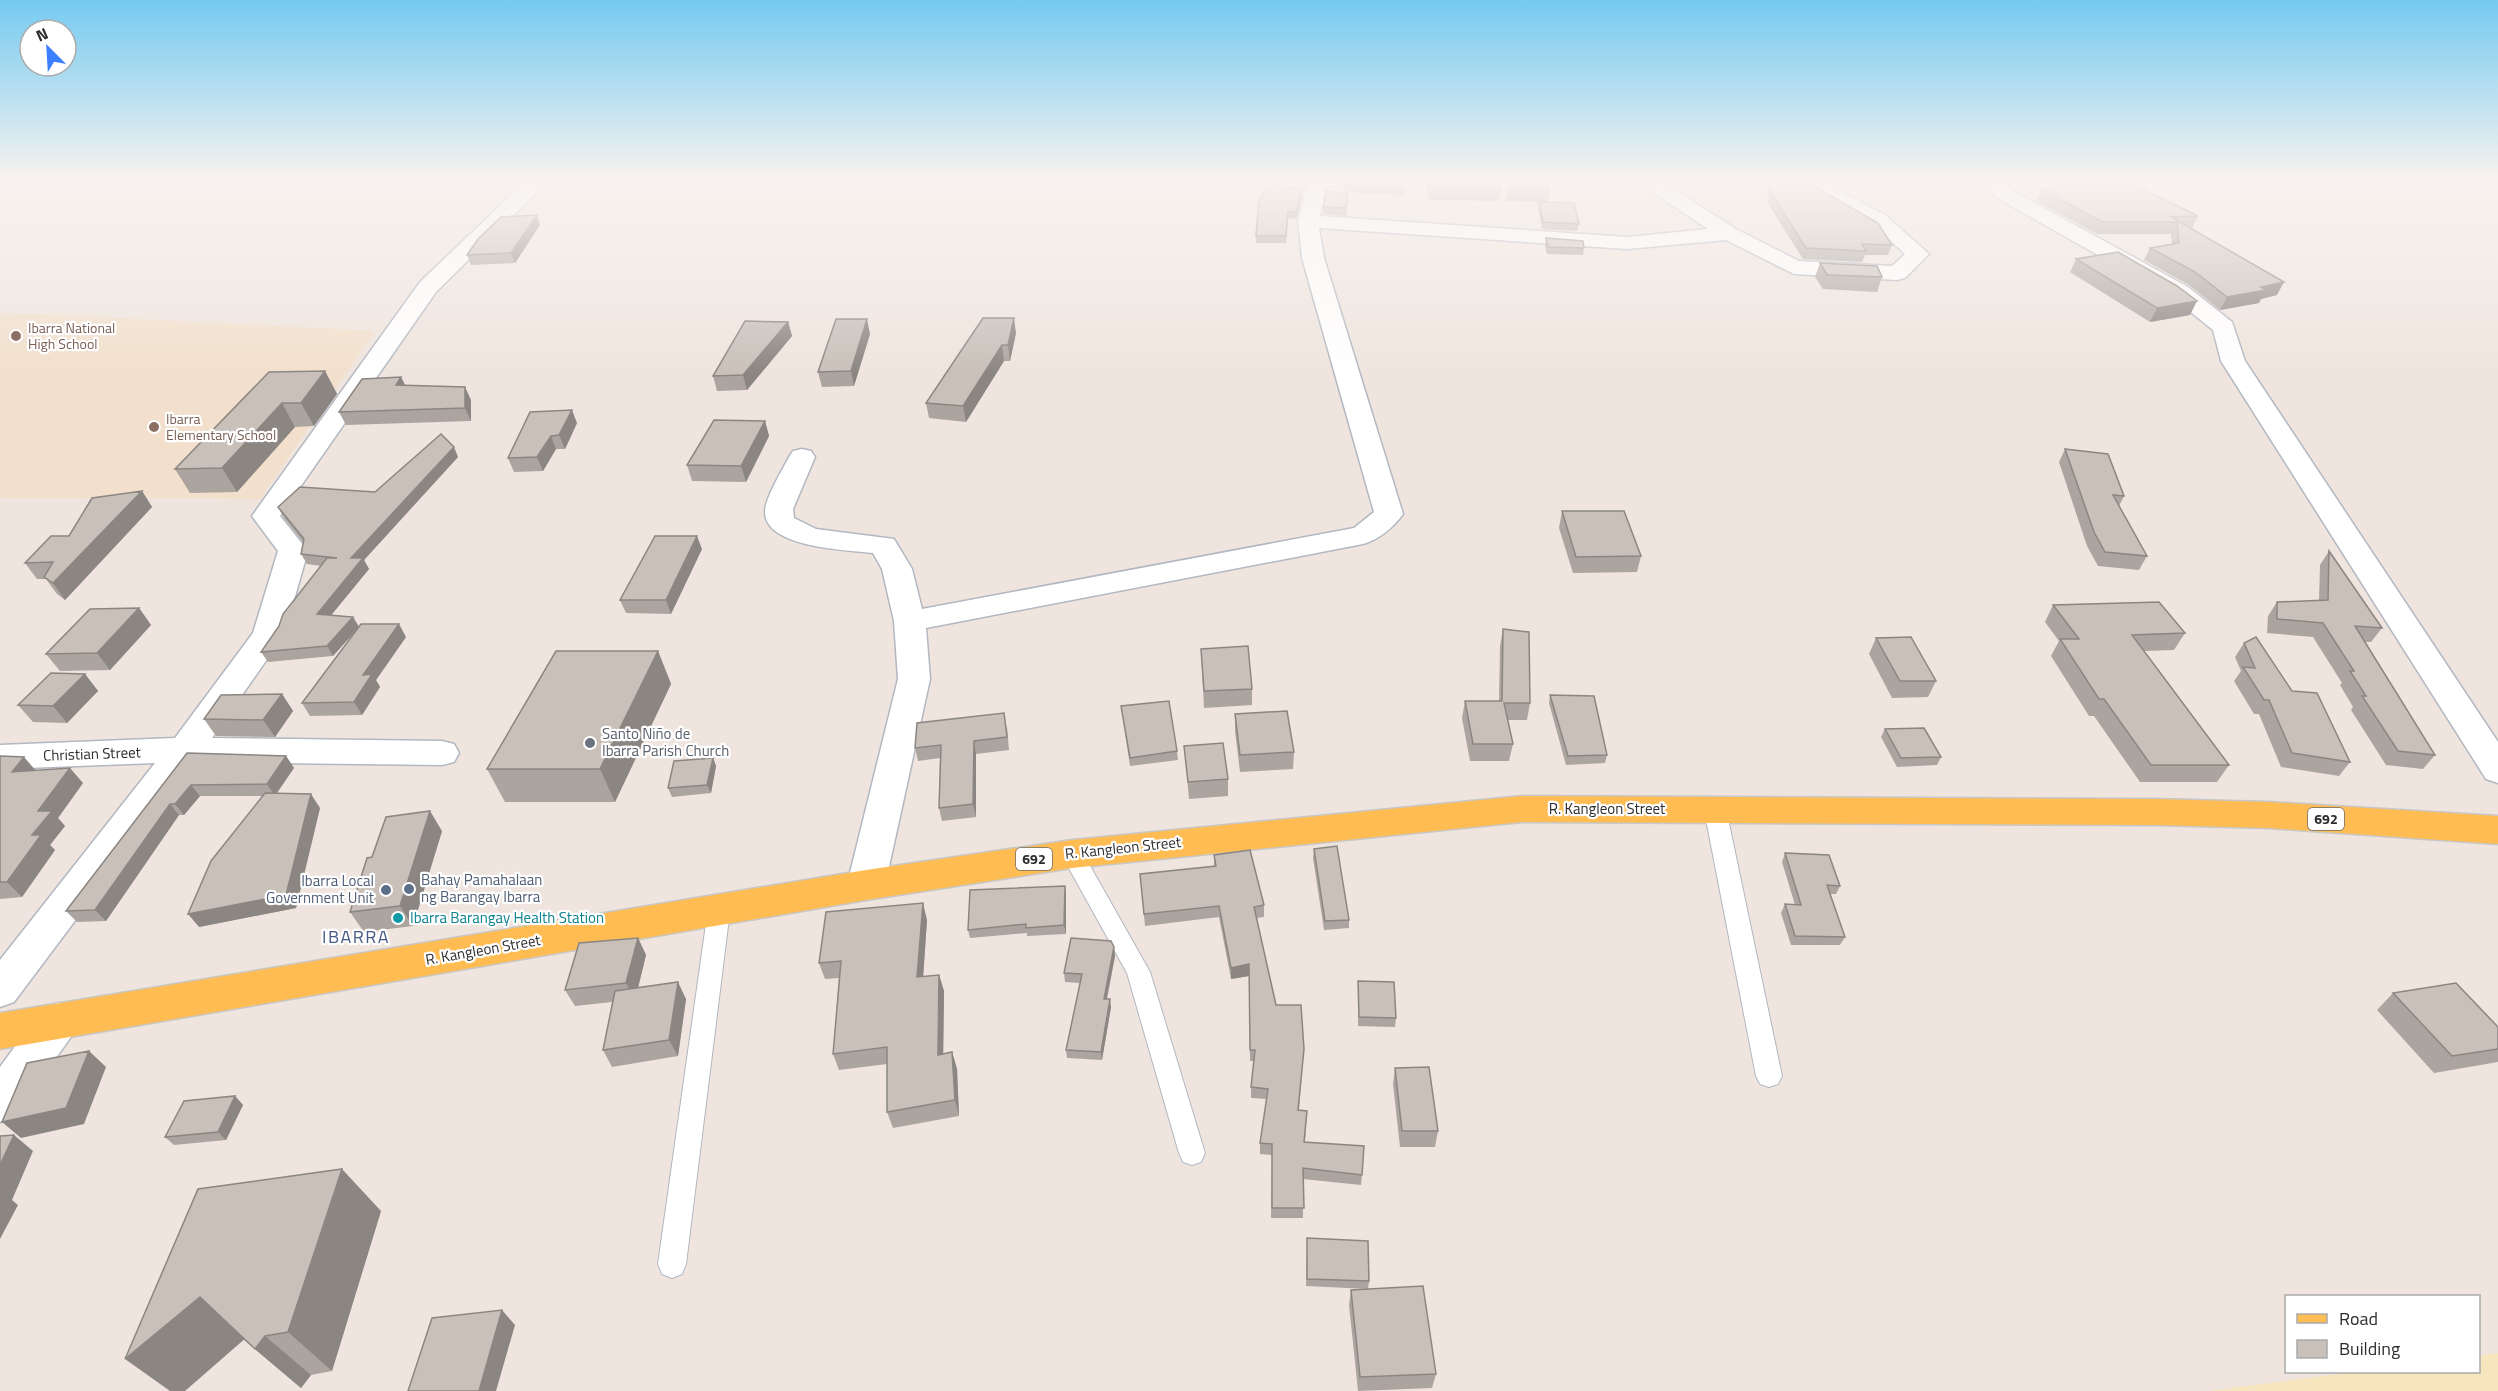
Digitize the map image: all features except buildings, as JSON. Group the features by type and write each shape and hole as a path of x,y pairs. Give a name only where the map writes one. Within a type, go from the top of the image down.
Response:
{"main road":[{"name":"R. Kangleon Street","path":"0,1031 866,885 1072,854 1522,808 2155,812 2268,815 2498,830"}],"street":[{"path":"0,990 185,750 268,635 292,551 266,516 428,287 473,244"},
{"path":"910,621 1363,535 1389,514 1313,258 1311,244"},
{"path":"1750,244 1794,267 1897,273 1918,254 1906,244"},
{"path":"2095,244 2180,291 2224,327 2234,362 2498,770"},
{"path":"802,457 778,509 780,522 810,537 884,544 897,568 910,621 914,679 866,885"},
{"name":"Christian Street","path":"0,757 185,750 442,753"},
{"path":"0,1102 58,1021"}],"lane":[{"path":"1715,809 1768,1076"},
{"path":"1072,854 1138,972 1192,1153"},
{"path":"672,1264 719,910"}],"shaded area":[{"name":"Ibarra Elementary School","path":"0,313 375,331 260,499 0,498"}],"sand":[{"path":"2498,1353 2498,1391 2209,1391 2346,1373 2480,1373 2480,1356"}],"place":[{"name":"Ibarra National High School","path":"16,336"},
{"name":"Ibarra Elementary School","path":"154,427"},
{"name":"Santo Niño de Ibarra Parish Church","path":"590,743"},
{"name":"Bahay Pamahalaan ng Barangay Ibarra","path":"409,889"},
{"name":"Ibarra Local Government Unit","path":"386,890"},
{"name":"Ibarra Barangay Health Station","path":"398,918"}],"district":[{"name":"IBARRA","path":"356,937"}]}
